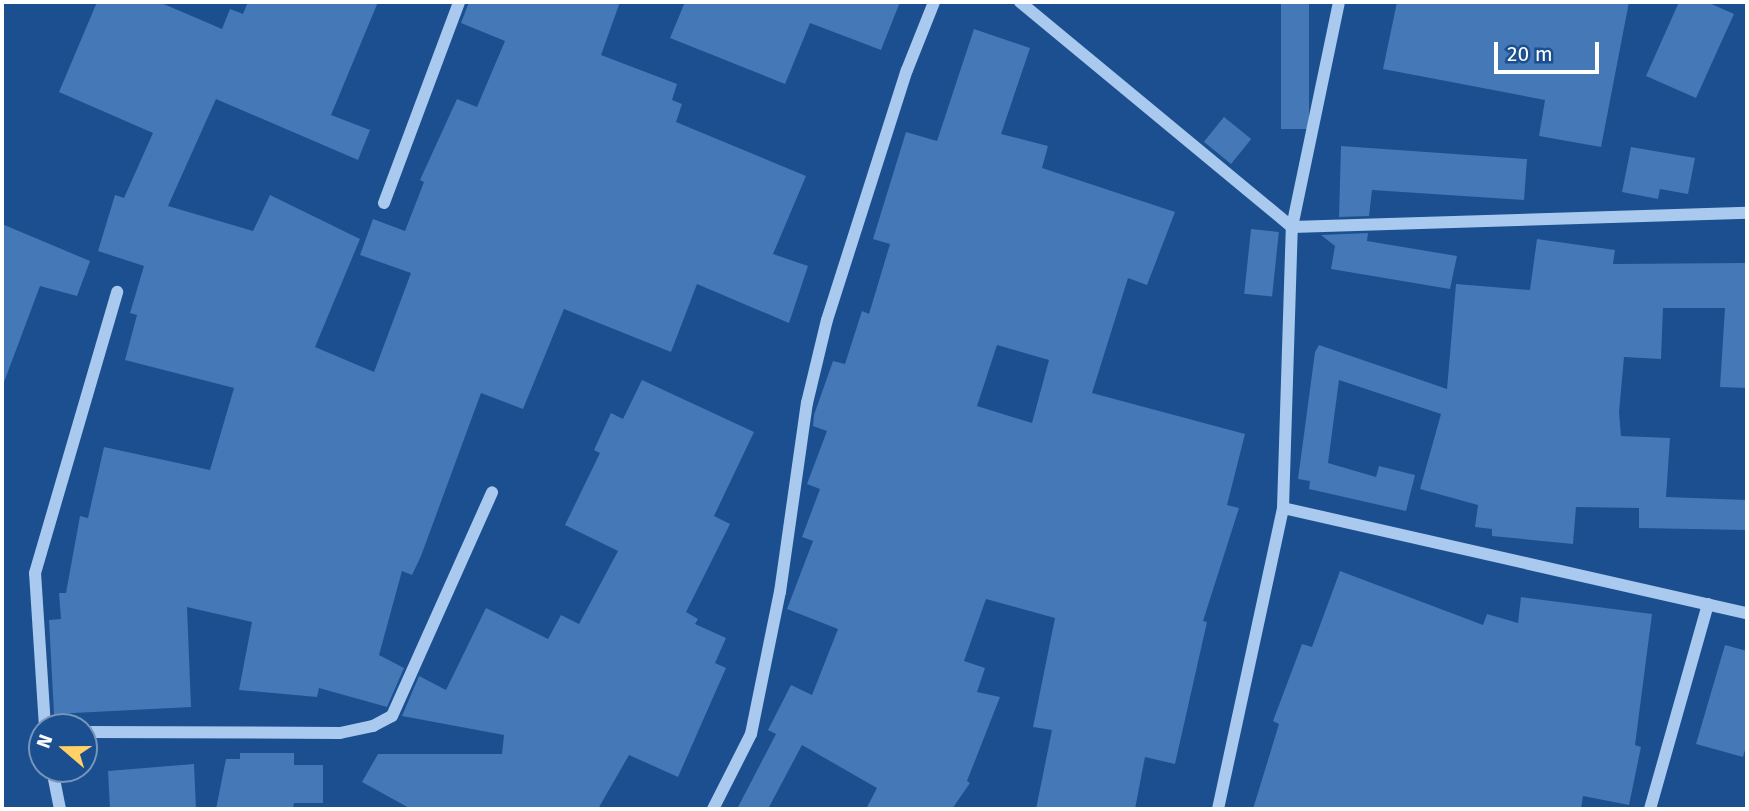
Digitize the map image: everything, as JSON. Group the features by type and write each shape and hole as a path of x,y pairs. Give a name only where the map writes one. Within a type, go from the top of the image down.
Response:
{"street":[{"path":"384,203 459,2"},
{"path":"713,809 751,734 780,592 807,403 827,320 907,70 934,2"},
{"path":"1020,2 1292,226 1747,213"},
{"path":"1218,809 1283,508 1292,226 1339,2"},
{"path":"44,713 35,573 117,292"},
{"path":"98,732 340,733 373,726 392,716 492,492"},
{"path":"1283,508 1747,613"},
{"path":"1650,809 1708,604"},
{"path":"55,783 60,809"}],"building":[{"path":"97,2 159,2 222,29 230,9 243,14 248,2 378,2 331,115 370,130 358,160 216,99 168,206 253,231 270,195 360,239 315,347 374,372 411,273 360,255 373,219 405,231 424,182 420,180 457,99 477,107 505,41 461,23 469,2 620,2 601,55 677,84 672,100 682,104 676,122 806,176 773,254 808,266 789,323 697,284 671,352 564,309 523,409 481,393 421,556 412,575 402,571 379,655 404,668 387,707 319,688 317,697 239,690 252,622 187,607 191,707 54,713 49,620 61,619 59,593 66,593 80,516 88,518 104,447 210,470 234,388 125,360 137,315 130,313 144,266 98,251 115,195 124,198 153,133 59,92"},
{"path":"685,2 900,2 881,50 810,23 785,84 670,38"},
{"path":"1281,2 1309,2 1309,129 1281,129"},
{"path":"1397,2 1629,2 1601,147 1539,136 1545,100 1383,69"},
{"path":"1679,2 1707,2 1734,14 1696,98 1646,76"},
{"path":"974,29 1030,48 1001,134 1048,146 1042,168 1175,212 1147,285 1128,278 1092,393 1245,434 1227,505 1239,508 1203,621 1207,622 1175,764 1145,757 1135,809 1036,809 1052,730 1033,727 1055,618 986,599 964,661 985,668 977,692 1000,697 967,781 970,783 952,809 866,809 877,788 802,745 768,809 737,809 776,734 768,730 791,685 812,695 838,629 787,609 813,541 802,537 820,489 807,484 827,431 813,426 814,415 833,361 845,364 862,311 869,314 890,244 873,239 906,132 937,141","holes":["997,345 1049,360 1032,423 977,406"]},
{"path":"1224,117 1251,139 1231,164 1204,142"},
{"path":"1341,146 1527,159 1524,200 1372,190 1369,216 1339,217"},
{"path":"1631,147 1695,158 1688,194 1660,189 1658,199 1622,192"},
{"path":"2,224 90,261 77,296 40,286 4,382"},
{"path":"1251,229 1279,232 1272,297 1244,294"},
{"path":"1368,233 1367,241 1457,256 1450,289 1331,269 1335,246 1321,235"},
{"path":"1537,239 1615,250 1613,264 1745,263 1747,388 1720,387 1725,308 1663,308 1661,359 1624,357 1619,412 1621,436 1670,438 1666,497 1747,500 1747,530 1639,528 1639,508 1576,507 1573,544 1492,536 1492,529 1475,527 1478,505 1420,489 1441,414 1339,380 1328,463 1376,477 1379,466 1415,475 1406,511 1309,489 1310,481 1298,479 1315,352 1319,345 1447,389 1456,284 1530,290"},
{"path":"642,380 754,432 714,516 730,524 686,612 698,619 695,624 726,638 715,663 726,668 678,777 629,755 598,809 411,809 362,782 378,754 502,754 504,735 402,716 419,676 446,690 486,608 548,639 561,615 579,624 618,551 565,525 600,453 594,450 611,413 623,419"},
{"path":"1340,571 1483,625 1487,614 1518,623 1521,597 1652,614 1635,745 1641,747 1629,805 1583,796 1581,809 1253,809 1279,724 1273,721 1302,644 1312,647"},
{"path":"1725,645 1747,651 1747,743 1743,757 1696,744"},
{"path":"240,753 294,753 294,765 323,765 323,803 294,803 293,809 216,809 226,759 240,759"},
{"path":"194,764 196,809 110,809 108,771"}]}
